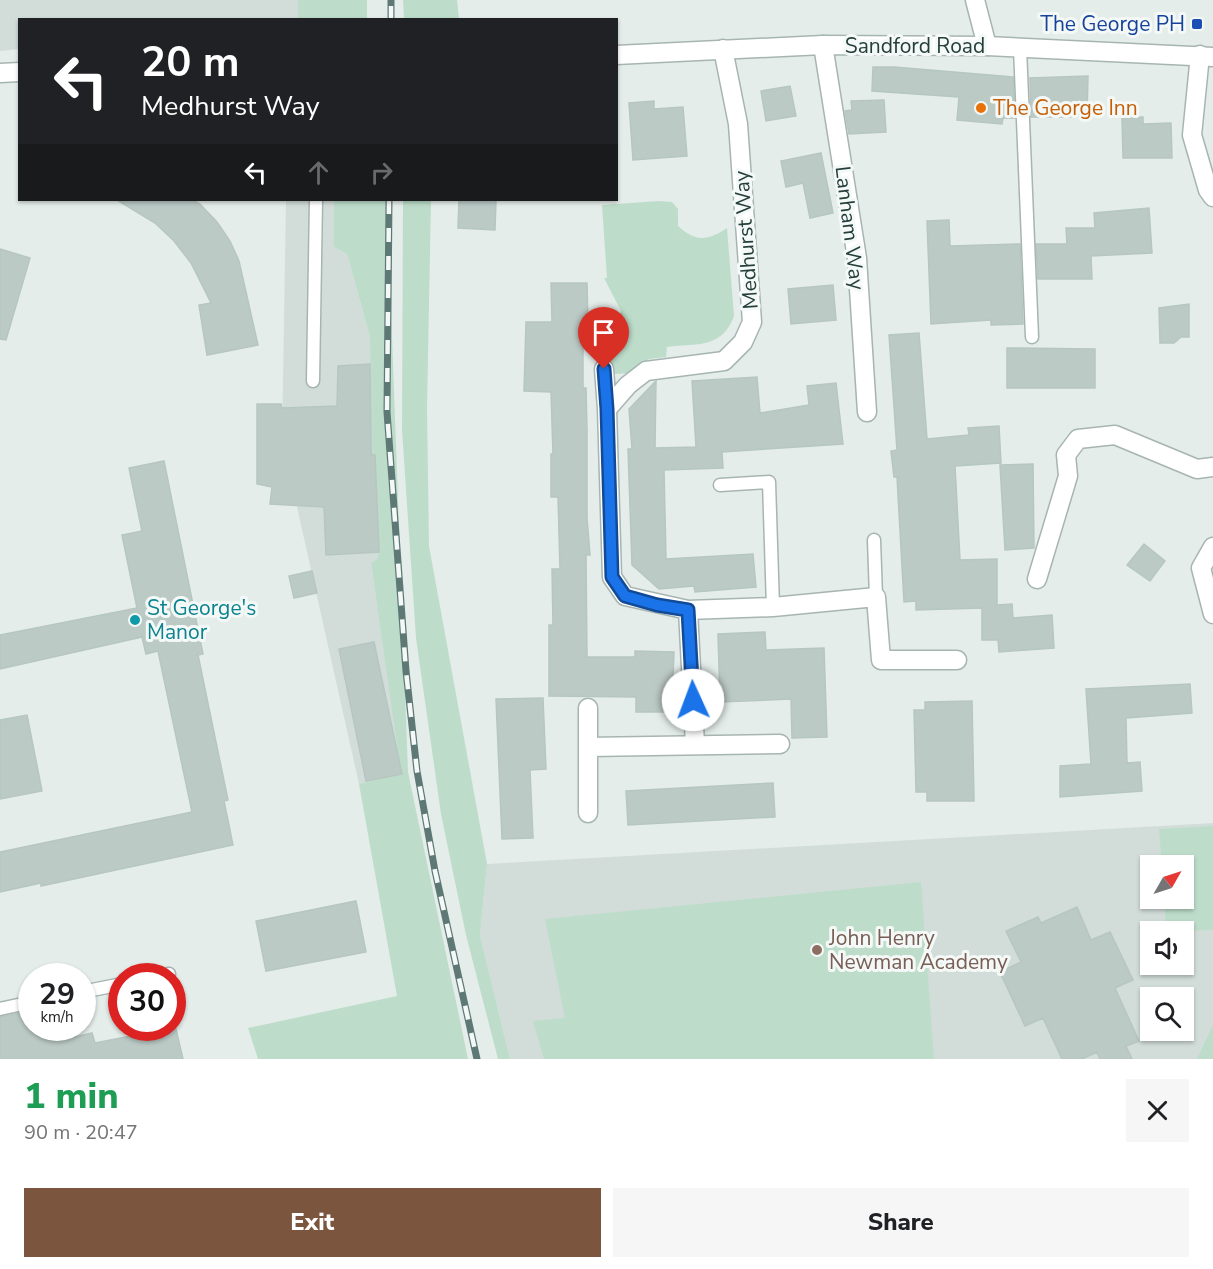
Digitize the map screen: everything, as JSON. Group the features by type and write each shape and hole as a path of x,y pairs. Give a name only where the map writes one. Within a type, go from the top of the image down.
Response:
{"street":[{"path":"975,0 987,46"},
{"name":"Sandford Road","path":"618,55 823,45 987,46 1206,56"},
{"name":"Lanham Way","path":"823,45 857,258 867,412"},
{"name":"Medhurst Way","path":"607,409 628,385 646,370 724,361 743,342 752,322 738,124 723,49"},
{"path":"1206,56 1192,135 1208,190 1213,197"},
{"path":"0,73 18,72"},
{"path":"604,369 612,577 625,596 657,605 688,610 773,606 876,597 881,660 957,660"},
{"path":"1036,579 1068,476 1066,455 1078,440 1114,435 1197,469 1213,467"},
{"path":"1213,547 1201,568 1213,614"},
{"path":"688,610 695,745"},
{"path":"588,708 588,813"},
{"path":"588,747 780,744"}],"lane":[{"path":"1020,48 1032,337"},
{"path":"313,381 316,201"},
{"path":"720,485 769,482 773,606"},
{"path":"874,540 876,597"},
{"path":"0,1009 18,1005"}],"shaded area":[{"path":"0,0 298,0 298,18 18,18 18,49 0,51"},
{"path":"286,201 334,201 334,247 347,254 370,337 371,455 375,455 379,552 377,559 371,563 402,774 359,784 282,440"},
{"name":"John Henry Newman Academy","path":"1213,823 1213,1059 510,1059 480,935 487,864"}],"green space":[{"path":"298,0 367,0 367,18 298,18"},
{"path":"403,0 457,0 459,18 404,18"},
{"path":"334,201 387,201 408,772 468,1059 258,1059 248,1028 397,996 359,784 401,773 371,563 377,559 379,552 375,455 371,455 370,337 347,254 334,247"},
{"path":"403,201 431,201 427,409 429,546 487,864 480,935 510,1059 498,1059 466,935 441,814 416,638 402,430"},
{"path":"672,202 678,209 678,226 690,235 708,237 727,228 734,316 729,327 715,339 698,344 667,347 666,357 649,359 632,373 615,374 614,369 607,362 603,348 621,311 604,278 607,278 602,205"},
{"path":"1213,826 1213,930 1194,930 1194,921 1165,921 1165,909 1194,909 1194,855 1161,855 1159,829"},
{"path":"921,882 934,1059 544,1059 533,1021 565,1018 545,919"},
{"path":"1213,1025 1213,1059 1197,1059"}],"building":[{"path":"873,67 1013,77 1015,118 1003,118 1002,124 957,120 959,97 872,91"},
{"path":"1088,76 1087,117 1031,117 1030,78"},
{"path":"790,86 796,116 766,121 761,91"},
{"path":"884,100 886,132 849,134 845,111 852,110 851,101"},
{"path":"654,101 654,109 683,107 687,156 633,160 629,103"},
{"path":"1143,117 1143,124 1171,123 1172,158 1123,158 1122,118"},
{"path":"821,153 833,213 810,218 803,183 786,187 781,161"},
{"path":"119,201 195,201 217,222 230,241 239,261 258,345 207,355 199,305 211,303 191,263 174,241 155,223"},
{"path":"459,201 496,201 495,230 458,228"},
{"path":"1149,208 1152,253 1091,256 1092,279 1038,279 1036,244 1067,244 1066,228 1095,228 1094,213"},
{"path":"949,220 950,246 1020,244 1023,324 991,325 991,320 931,324 927,221"},
{"path":"0,249 30,258 6,340 0,339"},
{"path":"551,283 587,283 588,323 583,323 583,388 586,388 587,518 590,555 586,555 587,657 635,657 635,651 674,652 672,704 665,705 665,712 636,712 636,697 549,696 549,625 553,625 552,569 560,569 558,497 551,497 551,454 553,454 551,392 524,391 526,322 552,322"},
{"path":"833,285 836,320 791,324 788,289"},
{"path":"1189,304 1189,337 1181,337 1174,343 1160,343 1159,308"},
{"path":"919,333 927,439 969,435 968,428 999,426 1001,463 955,466 960,560 997,559 997,605 1012,604 1013,618 1052,615 1054,648 999,652 998,640 982,640 982,608 916,610 916,601 904,602 897,477 894,477 891,451 897,450 889,335"},
{"path":"1007,348 1095,349 1095,388 1007,388"},
{"path":"370,364 371,455 375,455 379,552 326,555 324,507 270,504 272,487 257,484 257,404 281,404 282,408 337,406 338,366"},
{"path":"757,377 760,413 809,405 807,386 836,383 843,444 722,452 723,468 664,470 666,559 753,554 756,587 695,592 694,586 659,589 632,565 628,449 632,449 629,409 656,381 655,448 696,447 692,381"},
{"path":"164,461 203,654 198,655 228,800 224,801 233,845 41,886 41,883 0,892 0,852 192,812 158,651 146,654 142,637 0,669 0,635 137,608 122,535 142,531 129,468"},
{"path":"1033,464 1034,548 1005,550 1000,465"},
{"path":"1144,544 1165,561 1150,581 1127,565"},
{"path":"312,571 317,593 294,598 289,576"},
{"path":"765,632 766,650 824,648 827,737 792,738 791,699 720,702 718,634"},
{"path":"374,642 402,774 366,781 339,649"},
{"path":"1190,684 1192,713 1126,718 1127,763 1140,762 1142,791 1060,797 1060,766 1091,764 1086,689"},
{"path":"543,698 546,769 530,770 533,838 502,839 496,699"},
{"path":"972,701 974,801 927,801 927,792 916,792 914,710 925,710 925,702"},
{"path":"27,715 42,791 0,799 0,720"},
{"path":"773,783 775,817 628,825 626,791"},
{"path":"356,901 366,952 266,971 256,921"},
{"path":"1077,907 1091,940 1110,932 1133,980 1115,988 1139,1041 1126,1046 1132,1059 1100,1059 1097,1052 1082,1059 1062,1059 1043,1018 1025,1026 1000,972 1021,962 1006,931 1038,917 1041,923"},
{"path":"18,1014 18,1041 94,1041 95,1043 108,1040 179,1041 183,1059 0,1059 0,1017"}],"railway":[{"path":"391,0 391,18"},
{"path":"389,201 387,412 406,671 417,771 435,871 477,1059"}],"place":[{"name":"The George PH","path":"1197,24"},
{"name":"The George Inn","path":"981,108"},
{"name":"St George's Manor","path":"135,620"},
{"name":"John Henry Newman Academy","path":"817,950"}],"route":[{"path":"604,369 612,577 625,596 657,605 688,610 693,700"}]}
